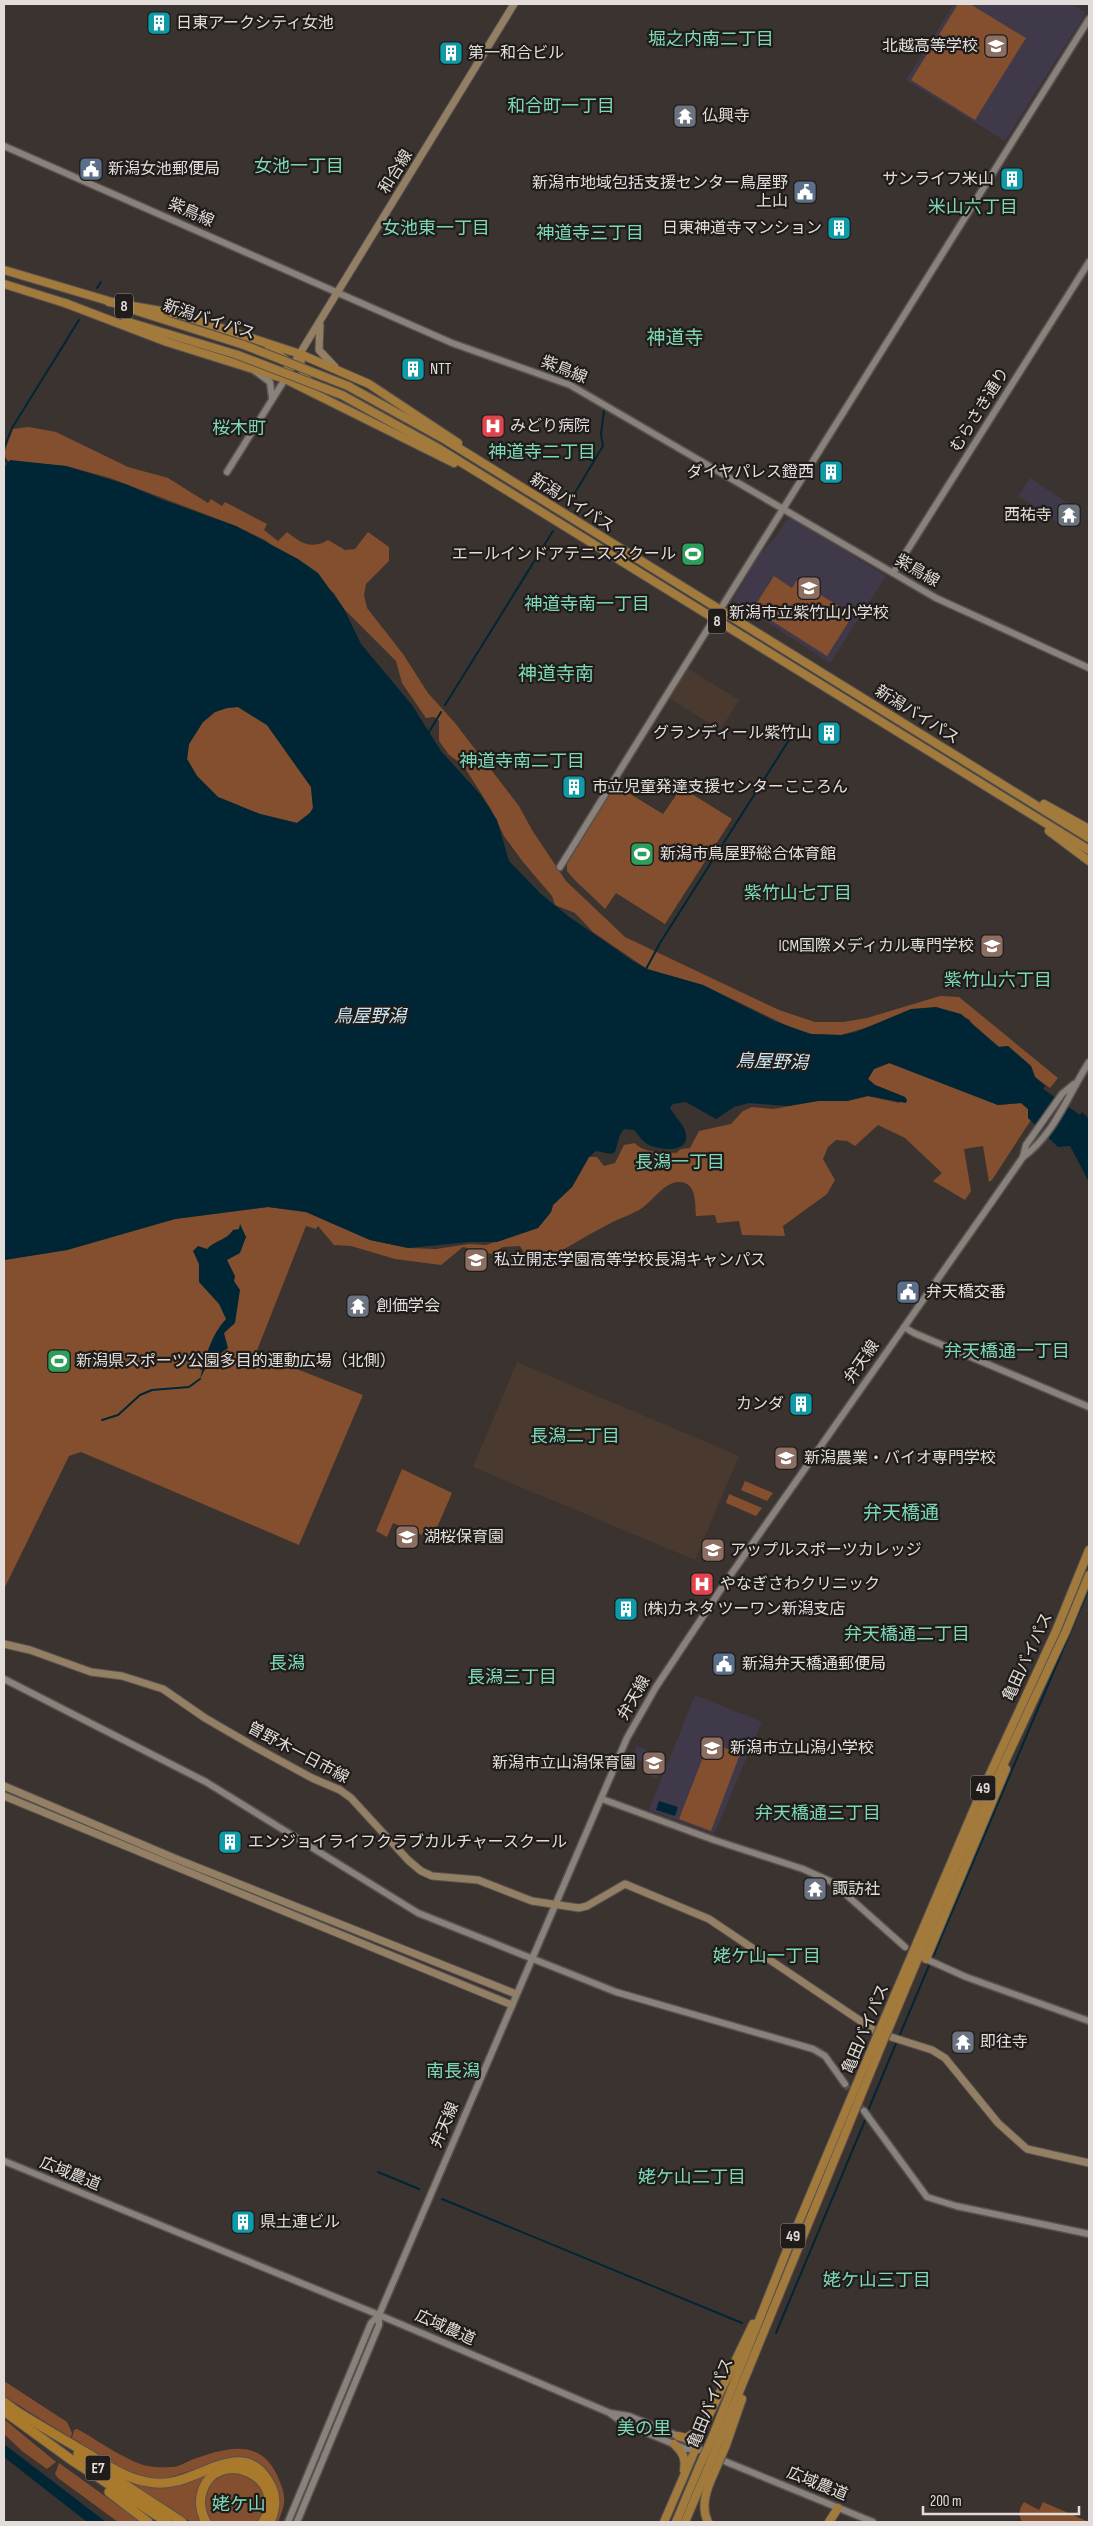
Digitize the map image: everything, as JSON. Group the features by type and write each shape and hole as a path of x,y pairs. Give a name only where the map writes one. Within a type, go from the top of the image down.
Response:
{"highway":[{"name":"新潟バイパス","path":"4,270 244,345 348,386 396,412 537,497 1089,838"},
{"name":"新潟バイパス","path":"4,284 238,355 342,395 390,421 487,479 1089,850"},
{"path":"109,302 178,314 248,336 300,354 369,384 414,412 537,497"},
{"path":"65,303 167,342 284,379 487,479"},
{"path":"248,336 286,359 289,368 284,379"},
{"path":"300,354 300,363 304,375 311,385 325,398"},
{"path":"1017,793 1044,804 1089,829"},
{"path":"1010,802 1089,860"},
{"name":"亀田バイパス","path":"719,2441 770,2294 886,2035 977,1802 1056,1631 1089,1550"},
{"name":"亀田バイパス","path":"685,2522 962,1853 1066,1631 1089,1575"},
{"path":"929,1961 965,1862 999,1786 1018,1734"},
{"path":"664,2522 704,2426 753,2322 770,2294"},
{"name":"E7","path":"4,2402 9,2412 73,2461 167,2522"},
{"path":"9,2412 148,2522"},
{"path":"9,2412 122,2473 145,2482 178,2481 228,2462 253,2466 264,2475 273,2491 274,2509 270,2522"},
{"name":"E7","path":"9,2412 182,2522"},
{"path":"678,2436 686,2438 704,2426"},
{"path":"708,2522 704,2506 707,2470 719,2441"},
{"path":"674,2444 681,2451 685,2460 683,2480"},
{"path":"206,2522 201,2504 206,2484 222,2471 235,2468 254,2474 266,2489 269,2508 263,2522"},
{"name":"亀田バイパス","path":"676,2522 707,2470"},
{"path":"829,2522 838,2508"},
{"path":"838,2508 838,2522"}],"main road":[{"name":"和合線","path":"284,379 340,292 514,4"},
{"path":"320,322 319,350 327,361 349,376"},
{"name":"曽野木一日市線","path":"4,1644 30,1650 91,1672 122,1676 164,1689 205,1718 255,1747 312,1778 340,1790 351,1798 408,1860 421,1871 440,1878 478,1880 532,1902 579,1908 588,1906 625,1884 709,1919 886,2035 932,2050 944,2058 998,2123 1027,2148 1089,2163"},
{"path":"4,1786 174,1858 516,1994"},
{"path":"4,1796 512,2005"}],"street":[{"path":"724,605 1089,19"},
{"name":"紫鳥線","path":"4,146 471,351 570,385 948,604 1089,668"},
{"name":"むらさき通り","path":"893,573 1089,262"},
{"path":"253,370 270,382 273,393 271,401"},
{"path":"227,472 284,379"},
{"path":"560,867 712,622"},
{"path":"1023,1157 1033,1150 1069,1099 1074,1084 1089,1062"},
{"path":"1023,1157 1026,1145 1062,1094 1074,1084"},
{"name":"弁天線","path":"297,2522 378,2325 379,2315 627,1738 656,1687 727,1580 1023,1157"},
{"path":"904,1326 914,1333 1089,1407"},
{"path":"4,1679 206,1782 402,1905 433,1920 650,2004 710,2018 813,2049 826,2056 845,2084"},
{"path":"602,1799 714,1840 804,1869 832,1882 905,1947"},
{"path":"929,1961 1089,2021"},
{"path":"866,2113 927,2197 956,2206 1089,2234"},
{"name":"広域農道","path":"4,2162 379,2315 610,2413 629,2416 678,2436 689,2441 696,2448 873,2522"},
{"name":"弁天線","path":"288,2522 372,2323 379,2315"},
{"path":"610,2413 625,2424 686,2449 696,2448"}],"shaded area":[{"name":"北越高等学校","path":"954,4 1072,4 1086,13 1005,141 906,80"},
{"path":"958,4 970,4 1026,38 975,120 911,80"},
{"path":"29,427 56,432 128,467 168,478 208,503 211,499 222,506 225,502 267,524 264,530 278,541 287,532 306,544 316,545 328,540 345,550 355,549 368,532 389,547 389,561 366,584 364,595 367,608 403,654 428,693 455,723 519,806 532,830 566,881 625,937 779,1010 815,1022 843,1022 867,1018 940,996 959,997 1058,1078 1050,1088 1035,1077 1031,1066 1008,1046 999,1047 975,1028 969,1019 936,1007 841,1035 811,1034 796,1030 703,985 647,969 593,932 575,913 555,905 552,896 504,836 491,809 463,765 449,755 439,741 439,721 434,717 426,718 402,683 396,661 344,609 334,593 265,540 236,526 110,478 66,466 7,461 4,453 13,429"},
{"path":"1030,478 1078,510 1066,528 1018,496"},
{"name":"新潟市立紫竹山小学校","path":"791,518 886,576 830,663 733,600 759,555 778,534 785,521"},
{"path":"774,576 792,588 797,580 853,615 827,656 753,609"},
{"path":"687,668 739,700 720,730 669,698"},
{"path":"238,707 267,725 311,787 313,808 310,813 297,823 260,814 218,797 197,776 187,759 189,744 203,722 215,712"},
{"name":"新潟市鳥屋野総合体育館","path":"617,786 663,814 679,791 684,794 687,791 732,819 665,924 616,893 605,909 567,871 567,864 612,790"},
{"path":"890,1063 998,1105 1021,1103 1028,1109 1028,1118 1031,1120 989,1182 983,1146 964,1149 971,1191 965,1200 933,1181 942,1173 905,1138 878,1125 855,1146 847,1141 836,1140 828,1147 823,1159 835,1180 827,1194 783,1226 785,1236 742,1235 739,1221 717,1223 715,1215 696,1216 692,1190 685,1183 679,1182 668,1185 639,1210 588,1235 533,1267 520,1246 503,1247 492,1254 463,1247 441,1265 395,1259 351,1246 334,1245 318,1226 316,1229 306,1226 256,1353 363,1395 299,1545 81,1452 69,1456 4,1589 4,1260 67,1250 175,1219 268,1207 306,1212 370,1240 408,1248 436,1249 469,1244 486,1245 538,1228 551,1212 553,1205 572,1187 589,1157 597,1157 604,1166 615,1163 624,1145 635,1143 643,1149 676,1153 681,1149 690,1148 699,1131 731,1124 743,1111 752,1107 773,1109 818,1101 847,1101 868,1096 899,1103 905,1097 875,1085 868,1079 874,1069"},
{"path":"517,1362 739,1456 695,1560 473,1467"},
{"path":"402,1469 452,1493 432,1539 393,1523 387,1537 376,1531"},
{"path":"745,1481 773,1493 767,1501 741,1490"},
{"path":"729,1494 762,1508 756,1516 726,1503"},
{"name":"新潟市立山潟小学校","path":"695,1695 762,1722 714,1834 649,1810"},
{"name":"新潟市立山潟保育園","path":"637,1746 665,1759 657,1779 649,1775 653,1767 632,1757"},
{"path":"723,1747 740,1754 711,1831 679,1819 705,1752 719,1757"},
{"path":"4,2381 67,2422 72,2433 71,2438 4,2396"},
{"path":"4,2419 56,2462 47,2469 22,2451 4,2434"},
{"path":"77,2429 122,2456 151,2467 175,2467 215,2452 239,2449 250,2450 260,2455 269,2463 277,2475 284,2494 283,2509 278,2522 275,2522 279,2502 274,2482 263,2467 250,2459 235,2458 219,2461 168,2478 143,2478 124,2471 72,2438 74,2430"},
{"path":"59,2463 141,2522 118,2522 58,2478 55,2474"},
{"path":"211,2471 205,2480 202,2522 191,2522 119,2477 146,2485"},
{"path":"235,2472 259,2484 262,2490 264,2503 260,2522 209,2522 205,2504 207,2489 217,2479"},
{"path":"1024,2502 1039,2510 1043,2502 1089,2522 1022,2522 1020,2512"}],"water":[{"name":"鳥屋野潟","path":"10,460 66,466 125,484 163,500 236,526 298,559 318,573 344,609 361,644 412,705 441,751 480,794 497,820 509,861 540,893 568,916 647,969 703,985 774,1021 811,1034 841,1035 856,1032 911,1009 936,1007 961,1014 999,1047 1008,1046 1031,1066 1035,1077 1045,1086 1043,1089 1080,1115 1082,1112 1089,1119 1089,1182 1070,1146 1058,1147 1028,1118 1028,1109 1021,1103 998,1105 889,1063 874,1069 868,1079 875,1085 905,1097 906,1103 868,1096 847,1101 818,1101 788,1106 749,1103 734,1107 716,1119 686,1102 673,1104 670,1108 685,1130 686,1139 684,1144 680,1147 669,1149 651,1146 643,1141 634,1130 624,1129 620,1135 615,1152 611,1154 596,1151 589,1157 572,1187 553,1205 551,1212 538,1228 497,1242 469,1242 408,1248 370,1240 306,1212 268,1207 175,1219 67,1250 4,1260 4,468","holes":["238,707 267,725 311,787 313,808 310,813 297,823 260,814 218,797 197,776 187,759 189,744 203,722 215,712"]},
{"path":"240,1224 246,1237 240,1253 227,1260 235,1276 234,1281 240,1290 235,1323 224,1333 228,1348 216,1357 220,1367 218,1369 210,1362 208,1363 200,1379 212,1339 226,1319 219,1304 199,1282 199,1264 193,1251 198,1246 207,1249 228,1236 233,1230 239,1229"},
{"path":"659,1801 678,1807 675,1816 656,1810"},
{"path":"4,2444 106,2522 87,2522 4,2457"}],"pier":[{"path":"1057,1096 1069,1105 1045,1138 1035,1128"}],"waterway":[{"path":"97,288 101,282"},
{"path":"4,448 12,428 79,320"},
{"path":"570,501 603,446 601,434 604,411"},
{"path":"4,458 8,463"},
{"path":"445,705 553,531"},
{"path":"429,732 441,712"},
{"path":"645,971 660,943 796,729"},
{"path":"102,1420 118,1415 140,1395 152,1390 189,1387 200,1379"},
{"path":"932,1959 1089,1588"},
{"path":"899,2037 930,1963"},
{"path":"867,2113 897,2041"},
{"path":"776,2333 866,2118"},
{"path":"378,2172 419,2189"},
{"path":"442,2199 742,2323"}],"tunnel":[{"path":"845,2084 864,2111"}],"place":[{"name":"日東アークシティ女池","path":"159,23"},
{"name":"北越高等学校","path":"996,46"},
{"name":"第一和合ビル","path":"451,53"},
{"name":"仏興寺","path":"685,116"},
{"name":"新潟女池郵便局","path":"91,169"},
{"name":"サンライフ米山","path":"1012,179"},
{"name":"新潟市地域包括支援センター鳥屋野 上山","path":"805,192"},
{"name":"日東神道寺マンション","path":"839,228"},
{"name":"NTT","path":"413,369"},
{"name":"みどり病院","path":"493,426"},
{"name":"ダイヤパレス鐙西","path":"831,472"},
{"name":"西祐寺","path":"1069,515"},
{"name":"エールインドアテニススクール","path":"693,554"},
{"name":"新潟市立紫竹山小学校","path":"809,588"},
{"name":"グランディール紫竹山","path":"829,733"},
{"name":"市立児童発達支援センターこころん","path":"574,787"},
{"name":"新潟市鳥屋野総合体育館","path":"642,854"},
{"name":"ICM国際メディカル専門学校","path":"992,946"},
{"name":"私立開志学園高等学校長潟キャンパス","path":"476,1260"},
{"name":"弁天橋交番","path":"908,1292"},
{"name":"創価学会","path":"358,1306"},
{"name":"新潟県スポーツ公園多目的運動広場（北側）","path":"59,1361"},
{"name":"カンダ","path":"801,1404"},
{"name":"新潟農業・バイオ専門学校","path":"786,1458"},
{"name":"湖桜保育園","path":"407,1537"},
{"name":"アップルスポーツカレッジ","path":"713,1550"},
{"name":"やなぎさわクリニック","path":"702,1584"},
{"name":"(株)カネタ ツーワン新潟支店","path":"626,1609"},
{"name":"新潟弁天橋通郵便局","path":"724,1664"},
{"name":"新潟市立山潟小学校","path":"712,1748"},
{"name":"新潟市立山潟保育園","path":"654,1763"},
{"name":"エンジョイライフクラブカルチャースクール","path":"230,1842"},
{"name":"諏訪社","path":"815,1889"},
{"name":"即往寺","path":"963,2042"},
{"name":"県土連ビル","path":"243,2222"}],"district":[{"name":"堀之内南二丁目","path":"711,39"},
{"name":"和合町一丁目","path":"561,106"},
{"name":"女池一丁目","path":"299,166"},
{"name":"米山六丁目","path":"973,207"},
{"name":"女池東一丁目","path":"436,228"},
{"name":"神道寺三丁目","path":"590,233"},
{"name":"神道寺","path":"675,338"},
{"name":"桜木町","path":"239,428"},
{"name":"神道寺二丁目","path":"542,452"},
{"name":"神道寺南一丁目","path":"587,604"},
{"name":"神道寺南","path":"556,674"},
{"name":"神道寺南二丁目","path":"522,761"},
{"name":"紫竹山七丁目","path":"798,893"},
{"name":"紫竹山六丁目","path":"998,980"},
{"name":"長潟一丁目","path":"680,1162"},
{"name":"弁天橋通一丁目","path":"1007,1351"},
{"name":"長潟二丁目","path":"575,1436"},
{"name":"弁天橋通","path":"901,1513"},
{"name":"弁天橋通二丁目","path":"907,1634"},
{"name":"長潟","path":"287,1663"},
{"name":"長潟三丁目","path":"512,1677"},
{"name":"弁天橋通三丁目","path":"818,1813"},
{"name":"姥ケ山一丁目","path":"767,1956"},
{"name":"南長潟","path":"453,2071"},
{"name":"姥ケ山二丁目","path":"692,2177"},
{"name":"姥ケ山三丁目","path":"877,2280"},
{"name":"美の里","path":"644,2428"},
{"name":"姥ケ山","path":"239,2504"}]}
